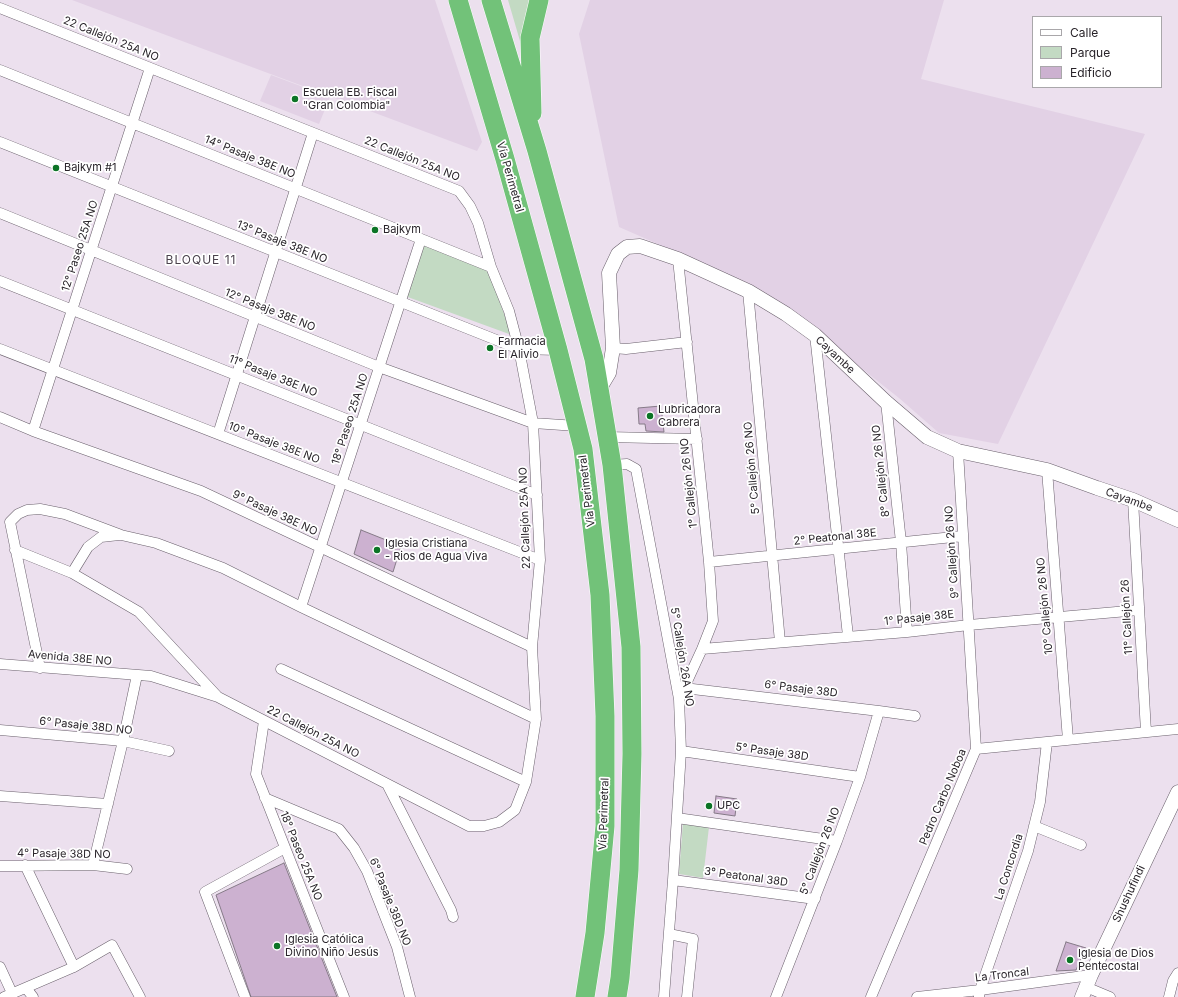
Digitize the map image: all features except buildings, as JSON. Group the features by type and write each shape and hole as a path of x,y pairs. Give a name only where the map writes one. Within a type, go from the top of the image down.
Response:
{"highway":[{"name":"Vía Perimetral","path":"458,0 507,167 558,350 582,449 600,594 605,716 606,826 595,933 585,997"},
{"path":"491,0 532,136 594,359 612,465 631,647 632,754 629,870 617,997"},
{"path":"532,136 530,38 539,0"}],"street":[{"name":"22 Callejón 25A NO","path":"0,8 459,190 470,206 478,223 491,267 509,311 519,349 533,423 540,560 532,647 536,720 526,782 516,810 499,822 484,826 469,826 218,697 151,676 137,675"},
{"name":"12° Paseo 25A NO","path":"33,431 150,68"},
{"name":"14° Pasaje 38E NO","path":"0,70 491,267"},
{"path":"218,434 313,132"},
{"name":"13° Pasaje 38E NO","path":"0,142 519,349 558,350"},
{"name":"12° Pasaje 38E NO","path":"0,213 379,367 533,423 577,426"},
{"name":"18° Paseo 25A NO","path":"301,607 421,239"},
{"name":"Cayambe","path":"599,388 604,383 609,373 613,348 609,273 618,254 627,247 640,246 678,259 748,291 786,314 815,335 886,402 927,437 958,451 1047,470 1133,500 1178,520"},
{"name":"1° Callejón 26 NO","path":"678,259 709,562 713,620 702,649 679,699"},
{"name":"11° Pasaje 38E NO","path":"0,281 537,495"},
{"name":"5° Callejón 26 NO","path":"748,291 780,642"},
{"path":"815,335 848,636"},
{"path":"613,348 626,349 687,342"},
{"name":"10° Pasaje 38E NO","path":"0,349 540,560"},
{"name":"8° Callejón 26 NO","path":"886,402 901,542 907,632"},
{"name":"9° Pasaje 38E NO","path":"0,417 33,431 200,491 532,647"},
{"path":"607,437 697,439"},
{"name":"9° Callejón 26 NO","path":"958,451 976,748"},
{"name":"5° Callejón 26A NO","path":"612,465 627,464 636,469 679,699 681,751 664,997"},
{"name":"10° Callejón 26 NO","path":"1047,470 1068,740"},
{"name":"11° Callejón 26","path":"1133,500 1146,732"},
{"path":"40,668 10,522 18,514 27,510 40,510 65,514 121,535 156,543 223,568 536,720"},
{"path":"72,573 88,548 101,537 121,535"},
{"name":"2° Peatonal 38E","path":"709,562 963,536"},
{"path":"15,550 72,573 139,612 218,697"},
{"name":"1° Pasaje 38E","path":"702,649 907,632 1139,610"},
{"name":"Avenida 38E NO","path":"0,664 137,675"},
{"path":"281,669 526,782"},
{"path":"93,865 123,741 137,675"},
{"name":"6° Pasaje 38D","path":"684,688 915,716"},
{"name":"5° Callejón 26 NO","path":"776,997 838,841 860,777 879,711"},
{"name":"18° Paseo 25A NO","path":"264,721 256,774 344,997"},
{"name":"Pedro Carbo Noboa","path":"871,997 976,748 1178,729"},
{"name":"6° Pasaje 38D NO","path":"0,730 123,741 169,751"},
{"name":"La Concordia","path":"979,994 1028,851 1040,802 1047,742"},
{"name":"5° Pasaje 38D","path":"681,751 860,777"},
{"path":"387,784 451,910 453,917"},
{"name":"Shushufindi","path":"1086,987 1178,792"},
{"path":"0,796 108,804"},
{"name":"6° Pasaje 38D NO","path":"265,798 339,829 354,848 367,871 397,946 410,997"},
{"path":"677,818 838,841"},
{"path":"1034,826 1081,845"},
{"path":"245,997 205,892 285,848"},
{"path":"26,865 74,967"},
{"name":"4° Pasaje 38D NO","path":"0,866 93,865 127,869"},
{"name":"3° Peatonal 38D","path":"673,880 815,899"},
{"path":"669,934 693,939 687,997"},
{"path":"0,967 8,995 74,967 112,945 140,997"},
{"path":"1169,997 1173,981 1178,973"},
{"name":"La Troncal","path":"917,997 1086,987 1110,997"},
{"path":"26,988 33,997"}],"shaded area":[{"path":"72,0 435,0 482,142 477,151"},
{"path":"590,0 944,0 921,79 1145,134 998,444 939,433 814,327 782,303 747,283 619,227 579,34"},
{"name":"Escuela EB. Fiscal \"Gran Colombia\"","path":"271,75 330,97 319,124 260,101"}],"green space":[{"path":"508,0 532,0 520,41"},
{"path":"422,245 488,270 510,330 509,334 405,296"},
{"path":"683,822 709,827 703,878 679,874"}],"place":[{"name":"Escuela EB. Fiscal \"Gran Colombia\"","path":"295,99"},
{"name":"Bajkym #1","path":"56,168"},
{"name":"Bajkym","path":"375,230"},
{"name":"Farmacia El Alivio","path":"490,348"},
{"name":"Lubricadora Cabrera","path":"650,416"},
{"name":"Iglesia Cristiana - Rios de Agua Viva","path":"377,550"},
{"name":"UPC","path":"709,806"},
{"name":"Iglesia Católica Divino Niño Jesús","path":"277,946"},
{"name":"Iglesia de Dios Pentecostal","path":"1070,960"}],"district":[{"name":"BLOQUE 11","path":"201,260"}]}
